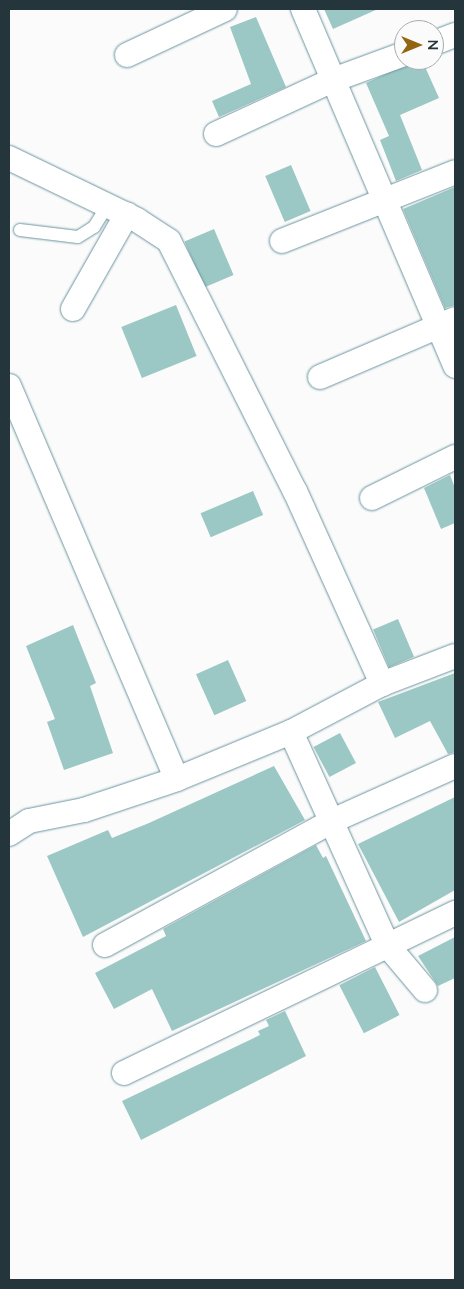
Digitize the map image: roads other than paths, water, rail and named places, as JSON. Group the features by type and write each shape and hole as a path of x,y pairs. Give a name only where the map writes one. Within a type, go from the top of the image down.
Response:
{"street":[{"path":"127,55 225,9"},
{"path":"303,9 385,201 447,322 455,366"},
{"path":"216,134 333,80 394,58"},
{"path":"9,158 117,210 169,241 295,491 382,684"},
{"path":"282,242 455,172"},
{"path":"73,309 117,210"},
{"path":"320,377 447,322"},
{"path":"9,386 177,779"},
{"path":"372,498 455,456"},
{"path":"9,834 29,821 84,810 177,779 291,732 382,684 455,656"},
{"path":"291,732 387,945 425,990"},
{"path":"105,945 332,821 455,766"},
{"path":"124,1073 455,913"}],"lane":[{"path":"20,230 78,237 117,210"}]}
